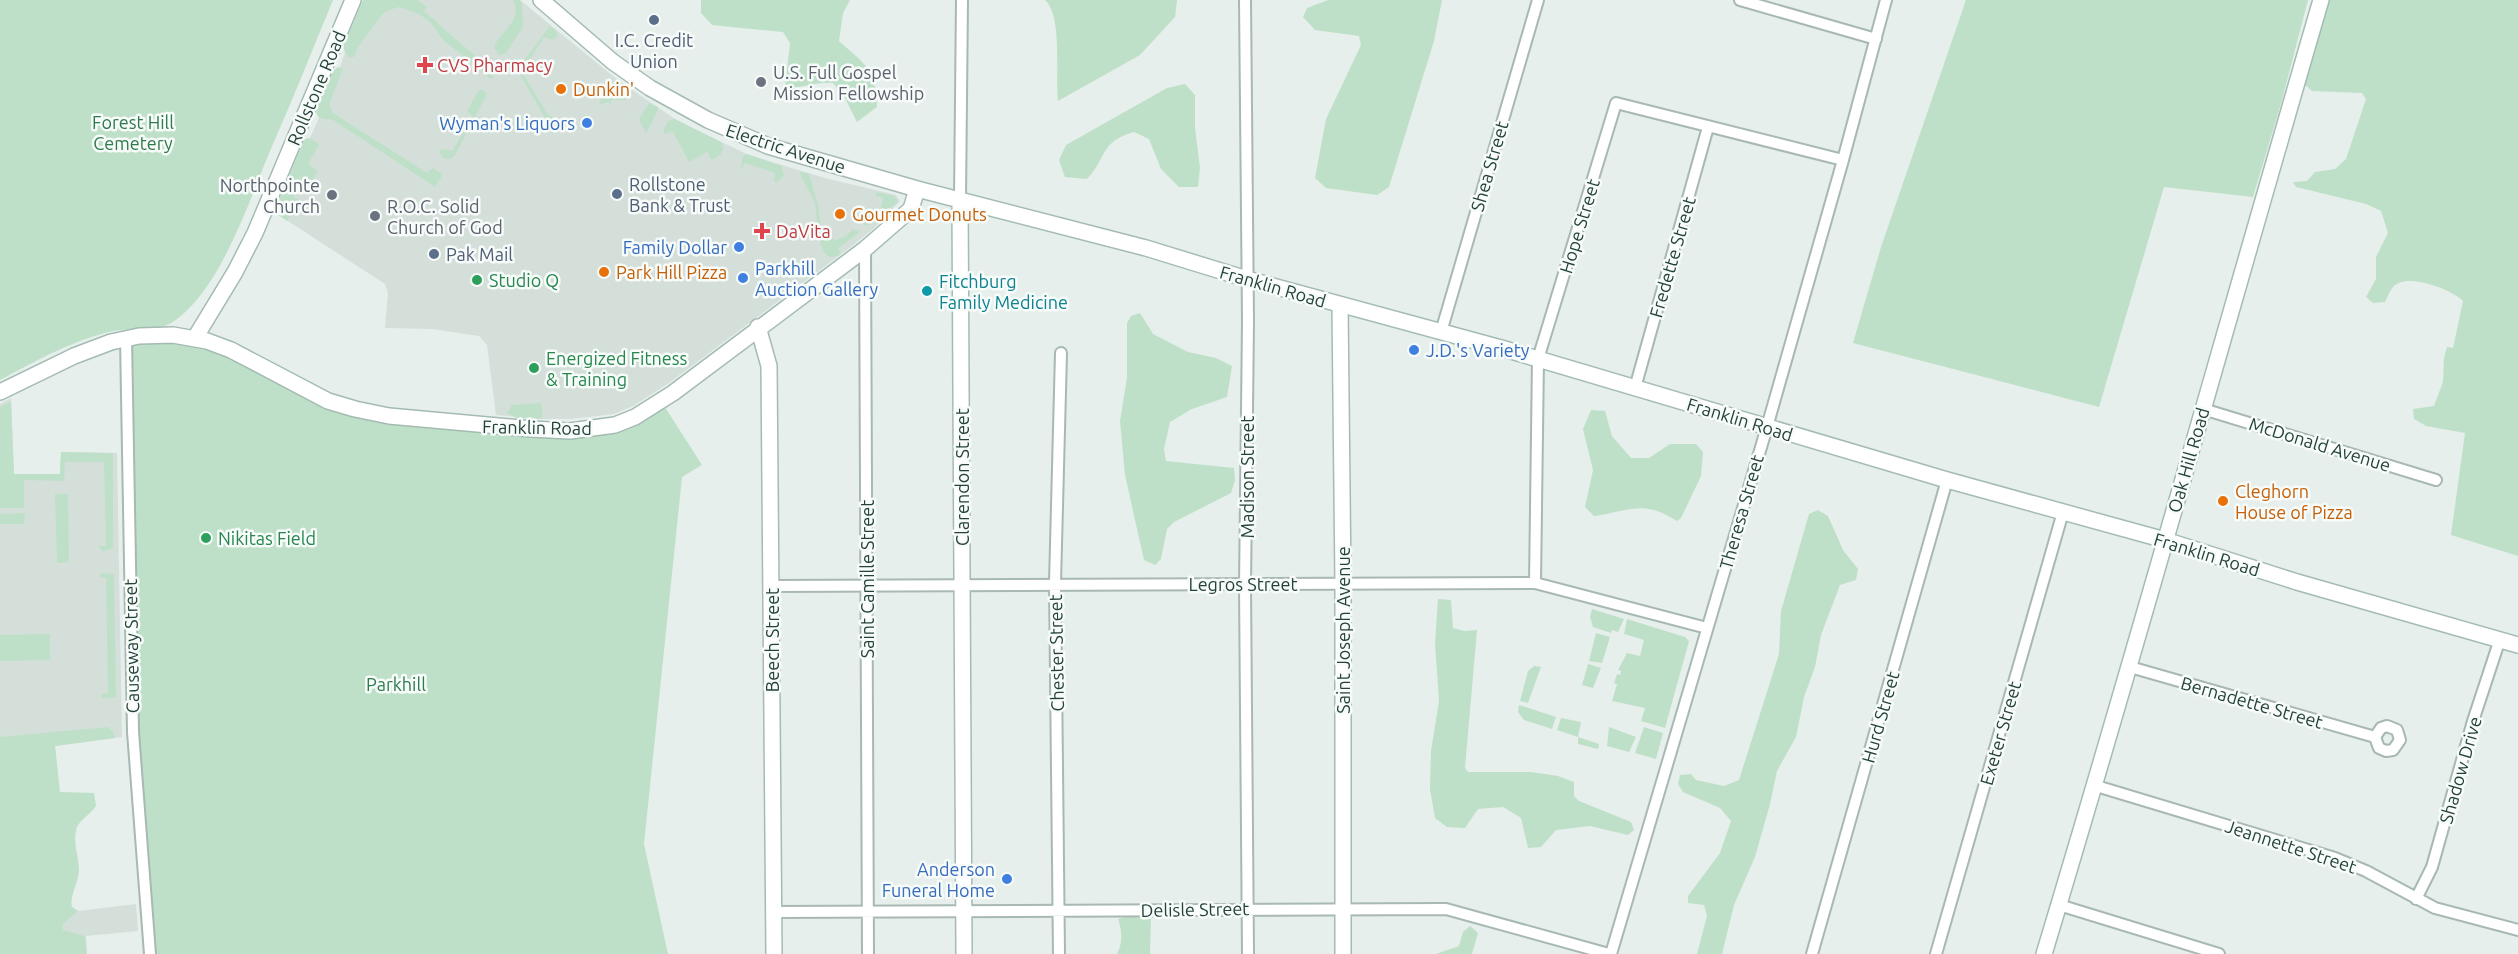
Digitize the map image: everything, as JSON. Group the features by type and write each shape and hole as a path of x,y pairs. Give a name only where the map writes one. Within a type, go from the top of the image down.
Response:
{"main road":[{"name":"Rollstone Road","path":"195,338 235,272 255,233 352,0"},
{"name":"Electric Avenue","path":"541,0 613,62 687,110 768,146 917,189 960,199"},
{"name":"Oak Hill Road","path":"2044,954 2130,667 2321,0"},
{"name":"Franklin Road","path":"195,338 231,350 299,387 355,410 449,424 570,431 615,425 635,417 673,393 865,249 911,209 917,189"},
{"name":"Franklin Road","path":"960,199 1146,248 1247,279 1538,359 1947,480 2165,540 2297,582 2518,645"},
{"name":"Clarendon Street","path":"960,199 964,954"},
{"name":"Saint Joseph Avenue","path":"1340,305 1344,584 1343,954"},
{"name":"Beech Street","path":"758,327 769,366 774,954"},
{"path":"0,392 74,356 126,338 173,335 195,338"}],"street":[{"name":"Clarendon Street","path":"960,199 962,0"},
{"name":"Madison Street","path":"1245,0 1247,279 1245,586 1248,954"},
{"name":"Shea Street","path":"1441,332 1538,0"},
{"path":"1740,0 1876,39"},
{"name":"Theresa Street","path":"1610,954 1767,427 1886,0"},
{"name":"Hope Street","path":"1535,583 1538,359 1616,103 1843,160"},
{"name":"Fredette Street","path":"1635,388 1708,127"},
{"name":"Saint Camille Street","path":"865,249 868,954"},
{"name":"Causeway Street","path":"126,338 133,732 150,954"},
{"name":"Chester Street","path":"1059,954 1055,584 1061,353"},
{"name":"McDonald Avenue","path":"2204,409 2436,480"},
{"name":"Hurd Street","path":"1812,954 1947,480"},
{"name":"Exeter Street","path":"1936,954 2063,512"},
{"name":"Legros Street","path":"772,586 1055,584 1245,586 1535,583 1707,628"},
{"name":"Shadow Drive","path":"2416,898 2432,867 2473,721 2500,639"},
{"name":"Bernadette Street","path":"2130,667 2375,737"},
{"name":"Jeannette Street","path":"2093,785 2340,859 2442,910 2518,930"},
{"path":"2059,905 2219,954"},
{"name":"Delisle Street","path":"774,912 1446,909 1610,954"}],"shaded area":[{"path":"363,0 520,0 619,81 681,123 749,155 825,178 896,195 900,201 874,228 852,246 669,383 633,406 614,414 571,419 496,415 487,345 479,336 432,329 385,328 388,293 385,284 274,212 304,140 310,138 319,118 316,110 332,72 340,67 345,53 343,47"},
{"path":"11,398 14,474 60,474 61,452 117,453 122,737 55,746 71,907 78,911 136,904 138,931 86,936 87,954 0,954 0,404"}],"green space":[{"name":"Forest Hill Cemetery","path":"0,0 333,0 231,245 204,291 171,323 157,328 128,329 98,335 55,352 0,380"},
{"path":"363,0 418,0 427,7 424,11 490,69 494,77 490,79 444,41 430,22 419,14 399,7 386,11 358,47 354,57 348,57 343,47"},
{"path":"513,0 520,0 522,3 523,27 506,53 499,55 494,47 513,20 515,7"},
{"path":"701,0 850,0 843,13 839,41 867,68 874,84 877,107 857,122 845,98 833,83 785,87 790,43 783,32 712,25 701,13"},
{"path":"1045,0 1177,0 1175,17 1140,55 1058,101 1056,32 1051,8"},
{"path":"1328,0 1442,0 1434,41 1389,187 1377,195 1326,188 1315,178 1326,119 1361,45 1359,36 1315,30 1303,17 1307,8"},
{"path":"1966,0 2308,0 2282,100 2253,197 2164,187 2099,407 1853,343 1881,247"},
{"path":"2329,0 2518,0 2518,556 2451,535 2465,433 2426,426 2414,419 2413,409 2434,406 2443,382 2447,347 2453,348 2463,301 2432,285 2406,281 2394,286 2385,302 2373,303 2366,297 2376,279 2376,257 2388,233 2381,211 2366,204 2296,187 2293,182 2307,181 2315,172 2335,169 2346,159 2366,99 2362,93 2312,91 2303,83"},
{"path":"550,26 557,32 557,37 553,40 544,37 522,72 548,115 559,120 558,125 551,128 519,73 522,63"},
{"path":"338,67 343,69 329,104 333,113 427,173 433,168 441,173 442,176 435,187 333,120 318,116 316,110 332,72"},
{"path":"616,79 626,86 628,97 626,100 611,100 611,105 608,102 599,105 604,94 613,99 619,91 612,84"},
{"path":"1185,84 1195,95 1195,128 1200,168 1198,187 1179,187 1161,169 1149,139 1134,132 1109,145 1087,179 1065,177 1059,160 1066,145 1167,88"},
{"path":"479,90 487,94 455,155 450,159 443,158 439,152 440,149 452,151 473,117 467,111"},
{"path":"649,103 658,107 658,110 646,133 639,119"},
{"path":"675,119 721,142 723,148 721,153 712,160 707,152 689,162 673,132 664,134 668,121"},
{"path":"308,138 319,145 308,164 318,171 309,186 302,182 293,196 299,200 287,221 274,212 304,140"},
{"path":"747,154 782,166 784,176 776,183 775,173 745,163 740,171 743,156"},
{"path":"799,171 809,174 818,205 822,234 836,240 846,236 853,229 860,232 838,248 841,254 833,257 826,255 822,248 814,201"},
{"path":"876,192 894,196 898,202 869,225 864,225 868,210 864,208 880,211 883,198 876,196"},
{"path":"1140,313 1153,334 1188,352 1216,358 1232,366 1227,397 1192,409 1170,422 1164,449 1166,461 1234,468 1235,480 1231,493 1174,522 1167,529 1161,559 1155,565 1144,560 1125,475 1120,421 1127,378 1127,323 1131,316"},
{"name":"Parkhill","path":"126,338 195,338 355,409 594,429 661,401 702,465 682,477 644,844 668,954 150,954 133,732"},
{"path":"11,401 14,474 60,474 61,452 113,453 113,549 102,551 98,546 106,546 104,462 65,462 64,481 24,480 24,508 0,508 0,407"},
{"path":"541,403 543,415 540,419 517,418 507,413 512,405"},
{"path":"1591,410 1605,411 1612,436 1631,458 1649,458 1670,444 1696,444 1703,452 1701,476 1681,518 1677,521 1665,514 1645,508 1594,516 1585,507 1593,470 1583,429"},
{"path":"55,494 68,494 69,562 57,563"},
{"path":"1818,510 1828,516 1843,550 1858,569 1856,580 1840,585 1821,635 1796,737 1777,771 1755,857 1734,905 1722,954 1697,954 1707,916 1704,905 1688,903 1688,896 1720,853 1731,821 1720,808 1683,792 1678,784 1680,775 1691,774 1696,780 1724,786 1739,780 1779,654 1781,611 1809,514"},
{"path":"25,513 24,524 0,524 0,514"},
{"path":"101,573 114,574 116,697 102,698 101,694 108,693 106,578 99,577"},
{"path":"1438,599 1451,600 1453,628 1464,631 1477,630 1465,768 1468,772 1531,772 1558,776 1574,782 1574,796 1579,801 1631,822 1634,830 1628,835 1590,826 1556,830 1541,847 1528,848 1521,818 1503,807 1478,809 1465,828 1447,827 1435,818 1430,789 1431,751 1439,701 1435,643"},
{"path":"1592,609 1624,619 1618,632 1612,630 1611,633 1593,627 1590,617"},
{"path":"1627,619 1685,637 1689,641 1665,728 1641,721 1645,708 1612,701 1617,684 1614,683 1617,674 1620,675 1621,671 1618,670 1627,653 1640,656 1644,640 1624,634"},
{"path":"1596,633 1610,637 1602,663 1589,661"},
{"path":"50,634 50,660 0,661 0,635"},
{"path":"1588,664 1601,668 1593,688 1582,685"},
{"path":"1534,666 1541,667 1528,703 1520,701 1528,671"},
{"path":"1519,705 1556,717 1552,729 1524,720 1518,712"},
{"path":"1561,718 1581,722 1578,737 1557,730"},
{"path":"108,727 115,738 55,746 60,792 94,793 96,806 78,825 75,844 79,870 71,903 72,907 78,911 62,925 63,930 85,936 87,954 0,954 0,737"},
{"path":"1609,727 1636,737 1629,752 1607,746"},
{"path":"1644,727 1663,733 1656,759 1635,753"},
{"path":"1578,737 1599,744 1598,749 1578,744"},
{"path":"1127,916 1151,919 1150,954 1117,954 1121,936 1118,919"},
{"path":"1470,926 1478,933 1472,954 1436,954 1459,946 1463,932"}],"place":[{"name":"I.C. Credit Union","path":"654,20"},
{"name":"CVS Pharmacy","path":"425,65"},
{"name":"U.S. Full Gospel Mission Fellowship","path":"761,82"},
{"name":"Dunkin'","path":"561,89"},
{"name":"Wyman's Liquors","path":"587,123"},
{"name":"Rollstone Bank & Trust","path":"617,194"},
{"name":"Northpointe Church","path":"332,195"},
{"name":"Gourmet Donuts","path":"840,214"},
{"name":"R.O.C. Solid Church of God","path":"375,216"},
{"name":"DaVita","path":"762,231"},
{"name":"Family Dollar","path":"739,247"},
{"name":"Pak Mail","path":"434,254"},
{"name":"Park Hill Pizza","path":"604,272"},
{"name":"Parkhill Auction Gallery","path":"743,278"},
{"name":"Studio Q","path":"477,280"},
{"name":"Fitchburg Family Medicine","path":"927,291"},
{"name":"J.D.'s Variety","path":"1414,350"},
{"name":"Energized Fitness & Training","path":"534,368"},
{"name":"Cleghorn House of Pizza","path":"2223,501"},
{"name":"Nikitas Field","path":"206,538"},
{"name":"Anderson Funeral Home","path":"1007,879"}]}
